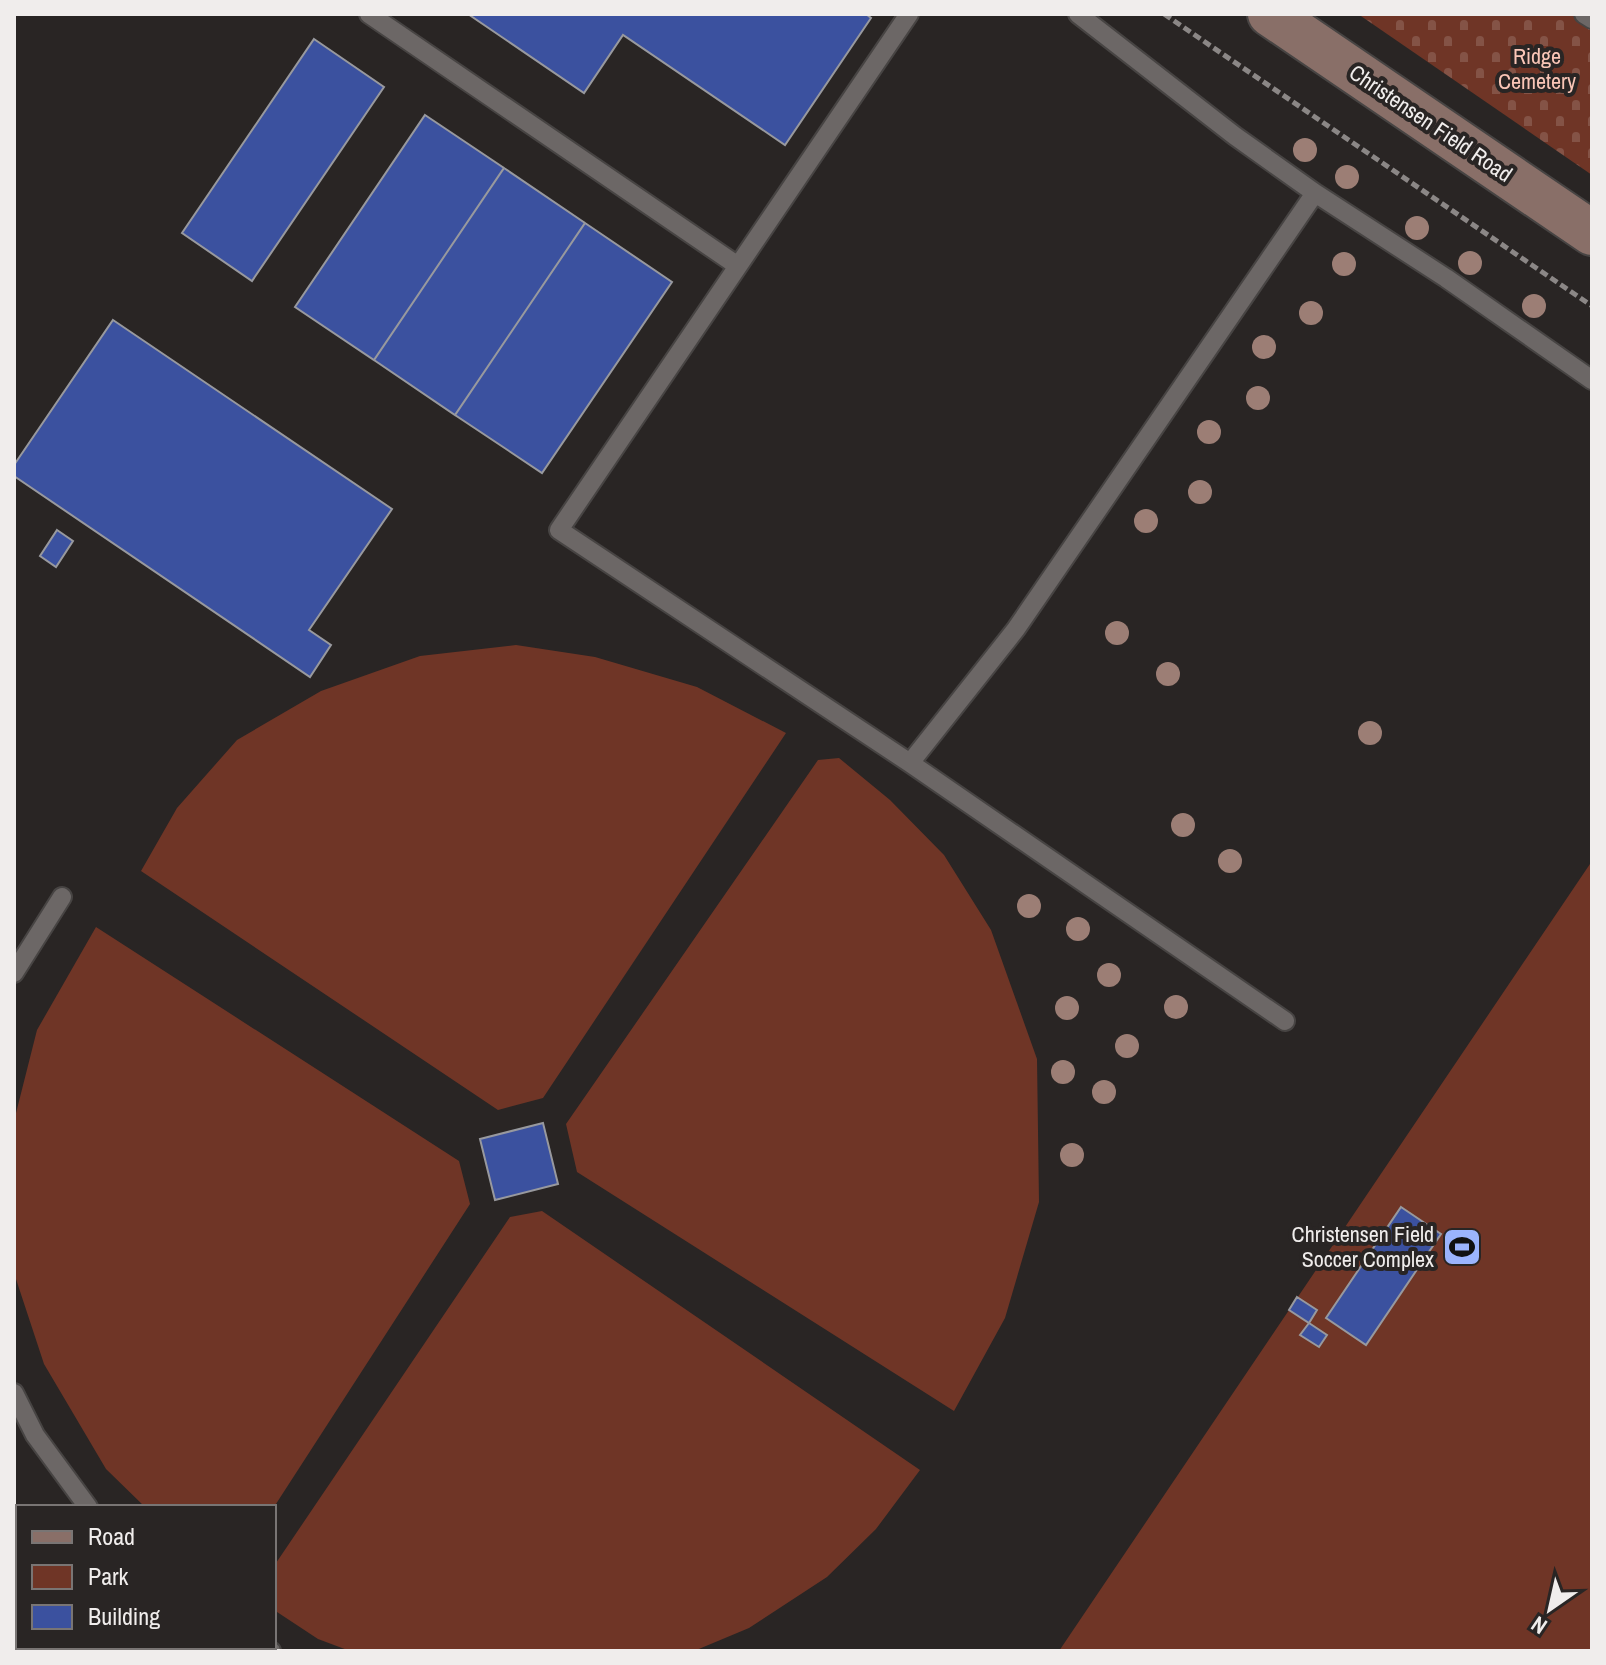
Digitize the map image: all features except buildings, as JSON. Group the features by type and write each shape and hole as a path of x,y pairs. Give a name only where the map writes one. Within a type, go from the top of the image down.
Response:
{"street":[{"name":"Christensen Field Road","path":"1270,14 1592,233"}],"lane":[{"path":"369,14 738,266"},
{"path":"909,14 559,530 910,763 1285,1021"},
{"path":"1078,14 1223,128 1592,380"},
{"path":"1584,14 1592,19"},
{"path":"910,763 1016,629 1315,193"},
{"path":"14,973 62,897"},
{"path":"14,1393 35,1435 87,1505"}],"path":[{"path":"1164,14 1592,306"}],"green space":[{"name":"Ridge Cemetery","path":"1358,14 1592,14 1592,175"},
{"path":"516,645 595,657 697,687 786,733 543,1098 498,1110 141,871 177,808 237,740 321,691 420,656"},
{"path":"839,758 890,800 944,855 991,930 1037,1059 1039,1202 1005,1318 954,1411 577,1172 566,1124 818,760"},
{"name":"Christensen Field Soccer Complex","path":"1592,861 1592,1651 1059,1651"},
{"path":"96,927 459,1161 470,1204 275,1505 143,1505 106,1469 44,1364 14,1273 14,1121 37,1030"},
{"path":"542,1211 920,1470 876,1529 827,1577 749,1628 694,1651 350,1651 318,1639 276,1611 276,1563 510,1217"}],"place":[{"name":"Christensen Field Soccer Complex","path":"1462,1247"}]}
